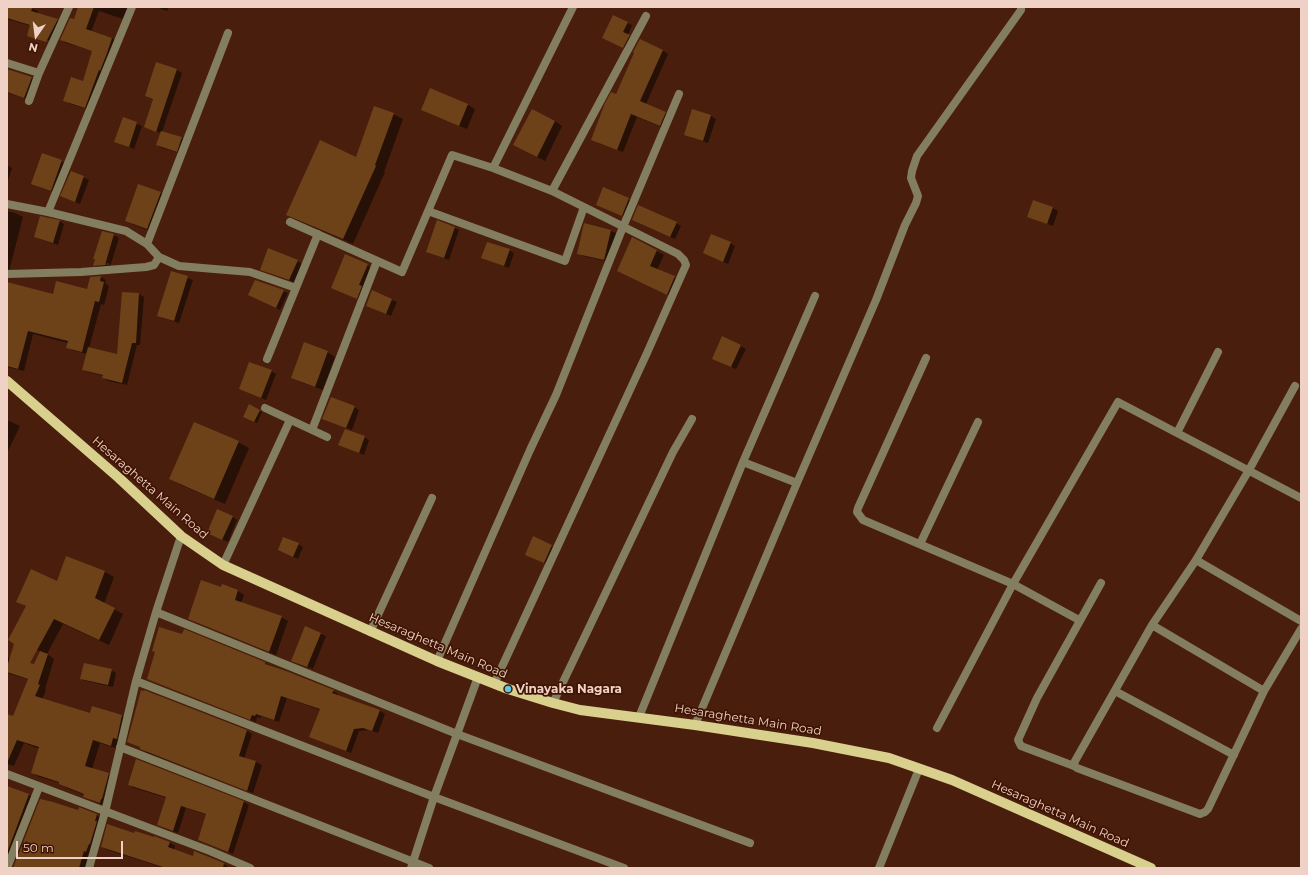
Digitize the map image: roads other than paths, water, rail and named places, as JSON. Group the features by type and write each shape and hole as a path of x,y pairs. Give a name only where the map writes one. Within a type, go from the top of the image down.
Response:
{"main road":[{"name":"Hesaraghetta Main Road","path":"7,382 119,478 181,536 223,565 437,662 494,684 580,710 639,717 813,743 888,758 952,780 1151,868"}],"street":[{"path":"29,101 39,73 69,7"},
{"path":"48,212 132,7"},
{"path":"493,168 573,7"},
{"path":"695,725 876,300 905,225 916,203 918,196 911,178 917,156 1021,10 1021,7"},
{"path":"552,191 646,16"},
{"path":"148,244 228,33"},
{"path":"7,63 39,73"},
{"path":"437,662 556,394 623,227 679,94"},
{"path":"290,222 402,272 452,155 493,168 552,191 678,254 684,260 686,265 494,684"},
{"path":"7,204 48,212 126,231 148,244 160,257 179,266 250,272 296,288"},
{"path":"428,211 565,261 584,207"},
{"path":"267,359 318,234"},
{"path":"7,274 81,272 146,267 154,265 160,257"},
{"path":"312,430 377,261"},
{"path":"639,717 743,462 815,296"},
{"path":"1178,433 1218,352"},
{"path":"926,358 857,512 863,520 1013,584 1079,620"},
{"path":"1074,766 1075,761 1152,625 1196,560 1249,470 1294,386"},
{"path":"937,728 1013,584 1118,402 1301,498"},
{"path":"265,408 326,437"},
{"path":"553,703 673,452 692,419"},
{"path":"223,565 290,420"},
{"path":"920,544 978,422"},
{"path":"743,462 797,483"},
{"path":"370,632 432,498"},
{"path":"89,868 105,812 136,681 156,612 181,536"},
{"path":"1196,560 1301,621"},
{"path":"1101,583 1079,620 1037,698 1018,740 1021,746 1200,814 1208,809 1264,691 1301,630"},
{"path":"156,612 457,734 750,843"},
{"path":"1152,625 1264,691"},
{"path":"412,865 434,797 478,677"},
{"path":"136,681 434,797 624,868"},
{"path":"1115,691 1234,755"},
{"path":"120,746 412,865 429,868"},
{"path":"880,868 919,769"},
{"path":"7,774 210,851 250,868"},
{"path":"7,868 39,787"}],"place":[{"name":"Vinayaka Nagara","path":"508,689"}]}
